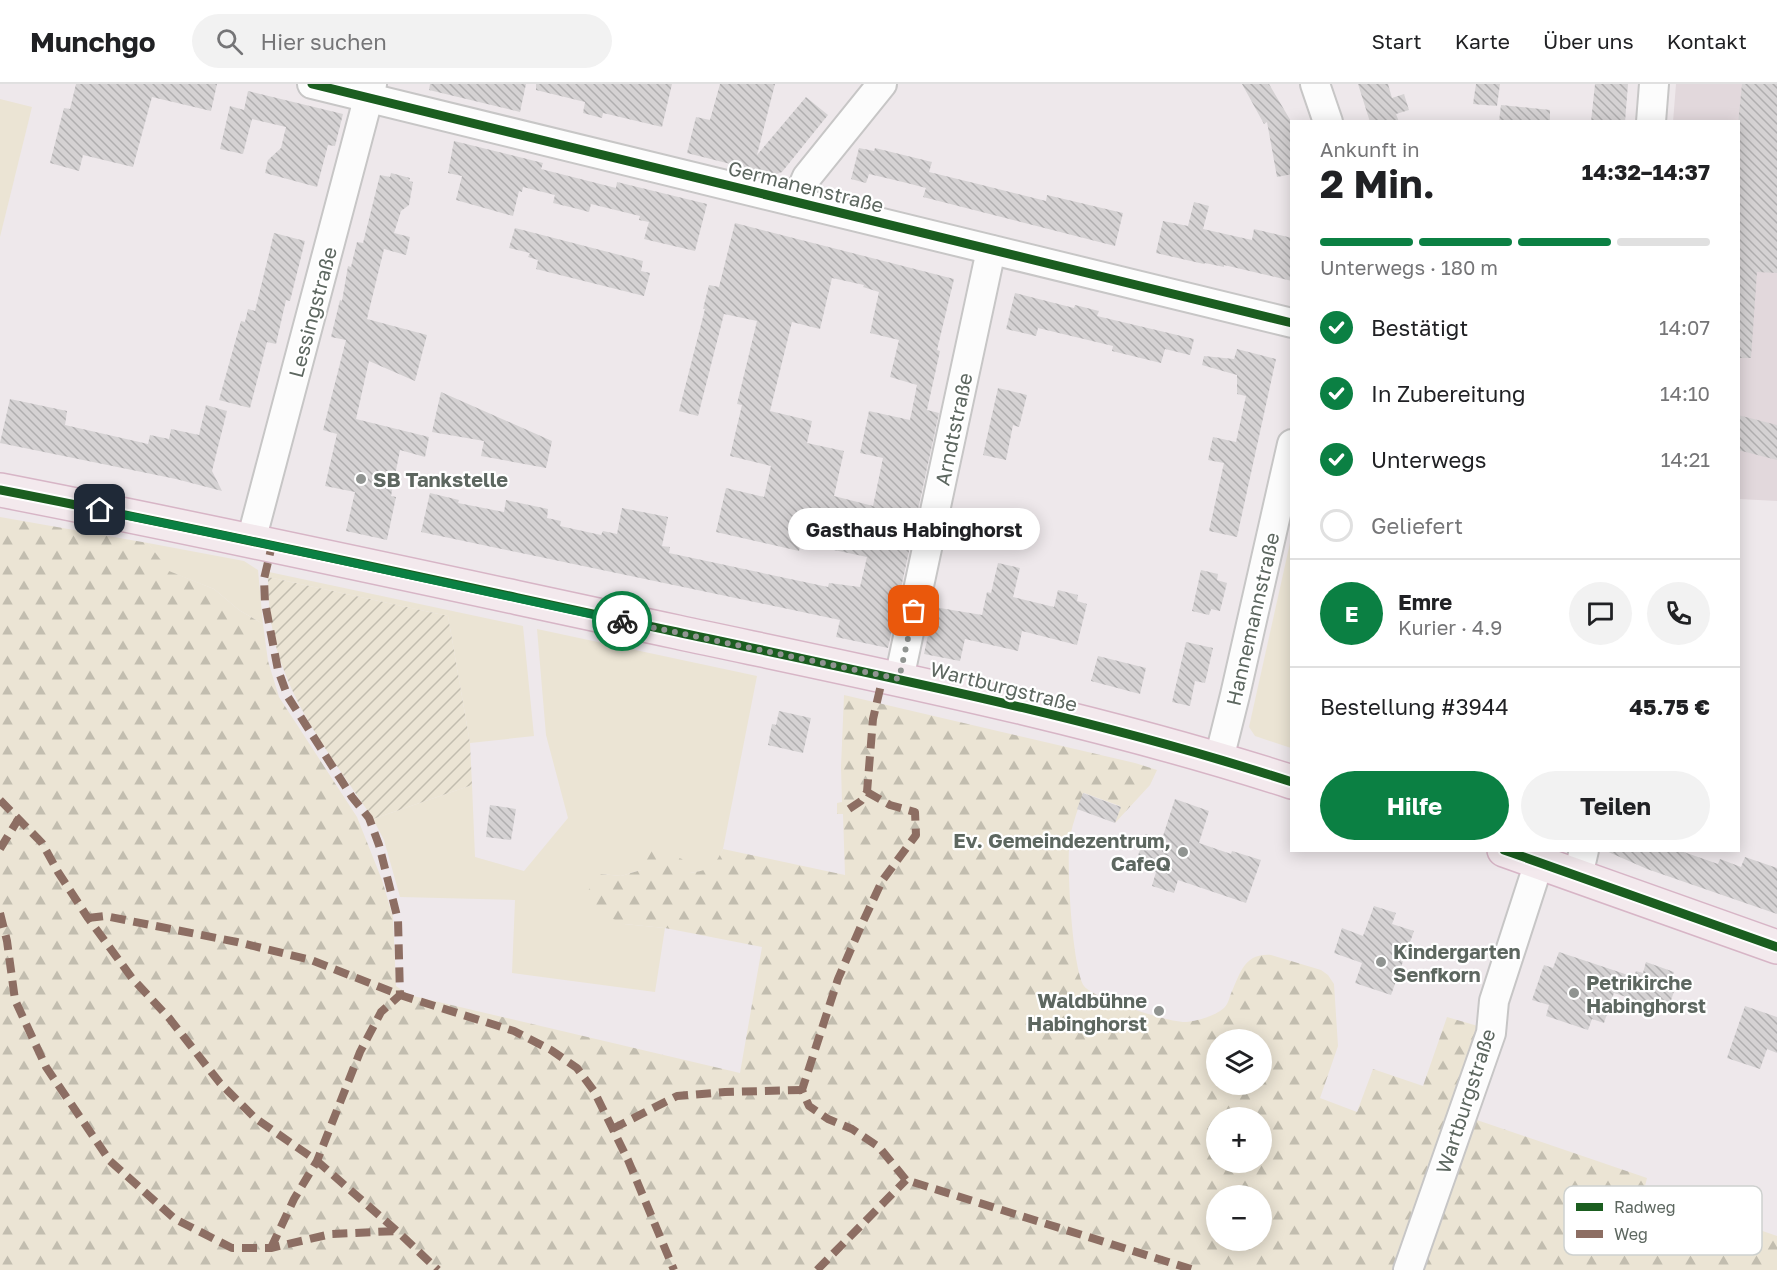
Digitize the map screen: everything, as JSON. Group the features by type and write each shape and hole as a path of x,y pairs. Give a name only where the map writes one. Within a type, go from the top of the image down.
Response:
{"main road":[{"name":"Wartburgstraße","path":"0,490 899,679 1120,732 1290,781"},
{"path":"1516,852 1581,863 1777,947"}],"street":[{"name":"Germanenstraße","path":"312,84 371,91 796,202 1290,323"},
{"path":"796,202 807,177 882,84"},
{"path":"1315,84 1327,120"},
{"path":"1651,120 1654,84"},
{"name":"Lessingstraße","path":"251,541 371,91"},
{"name":"Arndtstraße","path":"899,679 991,250"},
{"name":"Hannemannstraße","path":"1219,759 1290,453"},
{"name":"Wartburgstraße","path":"1408,1270 1491,1033 1494,1001 1541,856"}],"shaded area":[{"path":"1676,84 1777,84 1777,501 1740,499 1740,120 1673,120"}],"green space":[{"path":"0,99 32,107 0,237"},
{"path":"0,517 148,543 169,571 214,589 239,610 263,624 268,661 279,697 357,817 382,880 393,917 396,986 409,995 740,1073 762,947 665,928 624,924 591,909 587,892 601,874 621,876 641,870 653,849 682,859 690,873 711,867 723,849 845,875 843,814 837,814 837,803 842,802 844,695 1157,770 1150,785 1115,823 1120,806 1084,793 1071,831 1069,850 1073,937 1080,975 1084,986 1090,991 1149,1014 1186,1022 1206,1018 1224,1008 1244,967 1254,958 1271,955 1321,970 1334,984 1338,1046 1320,1098 1357,1112 1373,1069 1423,1086 1447,1017 1488,1029 1405,1270 0,1270"},
{"path":"148,543 244,561 258,570 263,624 239,610 214,589 168,571"},
{"path":"1290,543 1290,748 1255,736 1249,727"},
{"path":"269,572 523,626 534,736 470,743 448,616 268,577"},
{"path":"268,577 448,616 470,743 472,785 373,819 312,727 291,688 273,635"},
{"path":"537,629 757,676 723,849 718,860 708,870 690,873 641,870 621,876 601,874 624,924 665,928 655,992 512,973 515,900 400,897 384,840 373,819 472,785 475,857 524,871 568,818 546,735"},
{"path":"1471,1118 1647,1178 1645,1186 1564,1186 1564,1255 1762,1255 1762,1231 1777,1236 1777,1270 1418,1270"}],"building":[{"path":"76,84 217,84 211,111 152,97 133,167 83,155 79,171 50,163 64,108 70,109"},
{"path":"430,84 526,84 520,112 429,90"},
{"path":"536,84 672,84 662,127 603,113 602,118 583,113 585,102 536,90"},
{"path":"720,84 775,84 757,155 806,97 828,115 782,172 774,175 687,153 696,117 710,120"},
{"path":"1242,84 1269,84 1290,120 1290,174 1277,177 1267,122 1264,124"},
{"path":"1358,84 1388,84 1392,98 1404,94 1409,110 1396,114 1398,120 1369,120"},
{"path":"1476,84 1500,84 1497,106 1473,104"},
{"path":"1595,84 1628,84 1625,120 1591,120"},
{"path":"1742,84 1777,84 1777,273 1757,272 1751,358 1740,358 1738,120"},
{"path":"248,91 343,114 335,146 328,145 317,187 265,173 268,160 281,148 286,127 252,119 243,154 220,149 230,106 244,110"},
{"path":"1501,105 1550,110 1550,120 1499,120"},
{"path":"454,141 543,163 541,169 616,188 617,182 707,204 695,251 644,239 649,222 639,220 640,216 591,204 589,212 553,203 555,195 523,187 522,192 519,191 513,216 456,200 462,176 448,173"},
{"path":"859,148 874,151 875,148 932,162 929,172 1046,201 1047,195 1123,213 1115,246 923,197 926,188 907,183 869,174 866,183 851,179"},
{"path":"391,173 410,178 409,181 413,182 409,205 401,211 394,233 410,237 406,255 384,249 367,319 427,335 415,381 369,361 356,419 429,437 425,457 400,450 391,496 396,497 387,540 346,531 355,492 325,486 337,434 323,430 346,340 331,337 340,300 342,301 348,266 351,267 357,242 363,243 380,175 390,177"},
{"path":"1194,202 1209,206 1203,229 1252,240 1254,229 1290,238 1290,281 1224,265 1224,267 1204,264 1156,253 1163,221 1188,226"},
{"path":"735,223 954,279 937,350 940,351 927,410 939,413 888,648 836,637 840,620 421,532 430,493 459,500 458,503 504,512 506,500 548,509 547,518 561,521 560,526 601,535 603,531 617,534 622,508 668,517 662,546 670,547 669,553 828,587 829,583 860,587 867,557 801,543 799,551 716,532 726,488 764,497 771,466 730,456 742,405 737,404 757,321 724,314 698,416 679,411 709,285 719,287","holes":["832,278 864,285 863,287 879,292 870,333 899,340 890,377 917,385 910,420 869,411 860,453 883,458 873,506 834,496 844,451 807,443 812,421 770,411 792,322 820,329"]},
{"path":"515,228 643,261 641,271 650,273 644,296 536,269 538,260 528,257 530,253 509,248"},
{"path":"274,233 305,241 290,301 286,300 276,344 267,342 250,408 219,400 241,321 245,322 248,309 255,311"},
{"path":"1015,293 1074,308 1075,305 1099,311 1097,316 1194,339 1190,355 1165,349 1161,363 1112,351 1113,346 1038,328 1036,336 1006,329"},
{"path":"1237,349 1276,359 1237,537 1209,531 1224,463 1208,460 1213,437 1236,442 1246,396 1237,394 1237,375 1202,365 1204,356 1234,359"},
{"path":"998,388 1027,395 1019,427 1013,425 1006,460 983,455"},
{"path":"441,392 552,441 546,468 481,456 484,441 432,432"},
{"path":"10,399 67,411 65,425 148,444 150,435 169,439 171,429 199,435 206,405 227,411 212,471 222,491 176,479 0,443"},
{"path":"1740,416 1777,425 1777,460 1740,451"},
{"path":"998,563 1020,568 1013,597 1054,607 1058,590 1078,595 1077,601 1087,604 1077,645 1022,631 1018,651 965,639 960,661 924,654 934,607 982,615 987,592 991,593"},
{"path":"1201,570 1218,574 1217,580 1227,583 1220,611 1211,609 1209,615 1192,611"},
{"path":"1186,642 1213,648 1205,683 1195,681 1190,706 1172,702"},
{"path":"1098,656 1146,668 1140,694 1091,681"},
{"path":"779,711 811,718 803,753 768,745 772,724 776,725"},
{"path":"1083,793 1121,807 1115,823 1077,809"},
{"name":"Ev. Gemeindezentrum, CafeQ","path":"1175,799 1209,811 1199,843 1231,854 1232,851 1261,860 1246,903 1178,880 1174,893 1152,886 1156,872 1135,865 1145,834 1162,839"},
{"path":"490,805 516,809 511,840 486,837"},
{"path":"1609,852 1684,852 1718,864 1720,859 1741,867 1745,857 1777,868 1777,914 1647,869"},
{"path":"1374,906 1396,913 1392,924 1414,931 1391,995 1355,983 1362,963 1334,953 1342,928 1363,936"},
{"name":"Petrikirche Habinghorst","path":"1559,952 1634,977 1636,971 1643,973 1646,962 1674,972 1669,987 1675,988 1669,1007 1656,1002 1654,1006 1614,993 1604,1023 1592,1019 1588,1030 1546,1016 1549,1005 1532,1000 1544,965 1553,968"},
{"path":"1745,1006 1777,1017 1777,1053 1767,1049 1760,1069 1727,1058"}],"marked path":[{"path":"271,1248 294,1199 317,1161 360,1052 381,1012 400,995 398,920 379,845 369,818 352,797 288,697 278,670 265,603 264,579 272,545"},
{"path":"849,809 861,801 867,792 873,719 883,676"},
{"path":"867,792 890,805 915,812 916,835 882,881 838,979 802,1090 809,1106 828,1119 852,1129 879,1147 906,1180 1194,1270"},
{"path":"0,800 42,843 88,918 132,978 169,1018 220,1083 255,1118 317,1161 438,1270"},
{"path":"0,849 19,818"},
{"path":"0,913 7,941 15,1000 46,1067 110,1161 175,1219 232,1248 271,1248 331,1234 397,1231"},
{"path":"88,918 105,916 237,942 311,960 400,995 514,1031 551,1050 577,1068 594,1091 628,1160 674,1270"},
{"path":"612,1129 677,1096 802,1090"},
{"path":"817,1270 906,1180"}],"cycle path":[{"path":"312,84 1290,323"},
{"path":"0,490 255,542 986,699 1140,737 1290,781"},
{"path":"1510,852 1777,947"}],"way so far":[{"path":"622,621 899,679 914,611"}],"place":[{"name":"SB Tankstelle","path":"361,479"},
{"name":"Gasthaus Habinghorst","path":"914,611"},
{"name":"Ev. Gemeindezentrum, CafeQ","path":"1183,852"},
{"name":"Kindergarten Senfkorn","path":"1381,962"},
{"name":"Petrikirche Habinghorst","path":"1574,993"},
{"name":"Waldbühne Habinghorst","path":"1159,1011"}],"route":[{"path":"100,510 622,621"}]}
